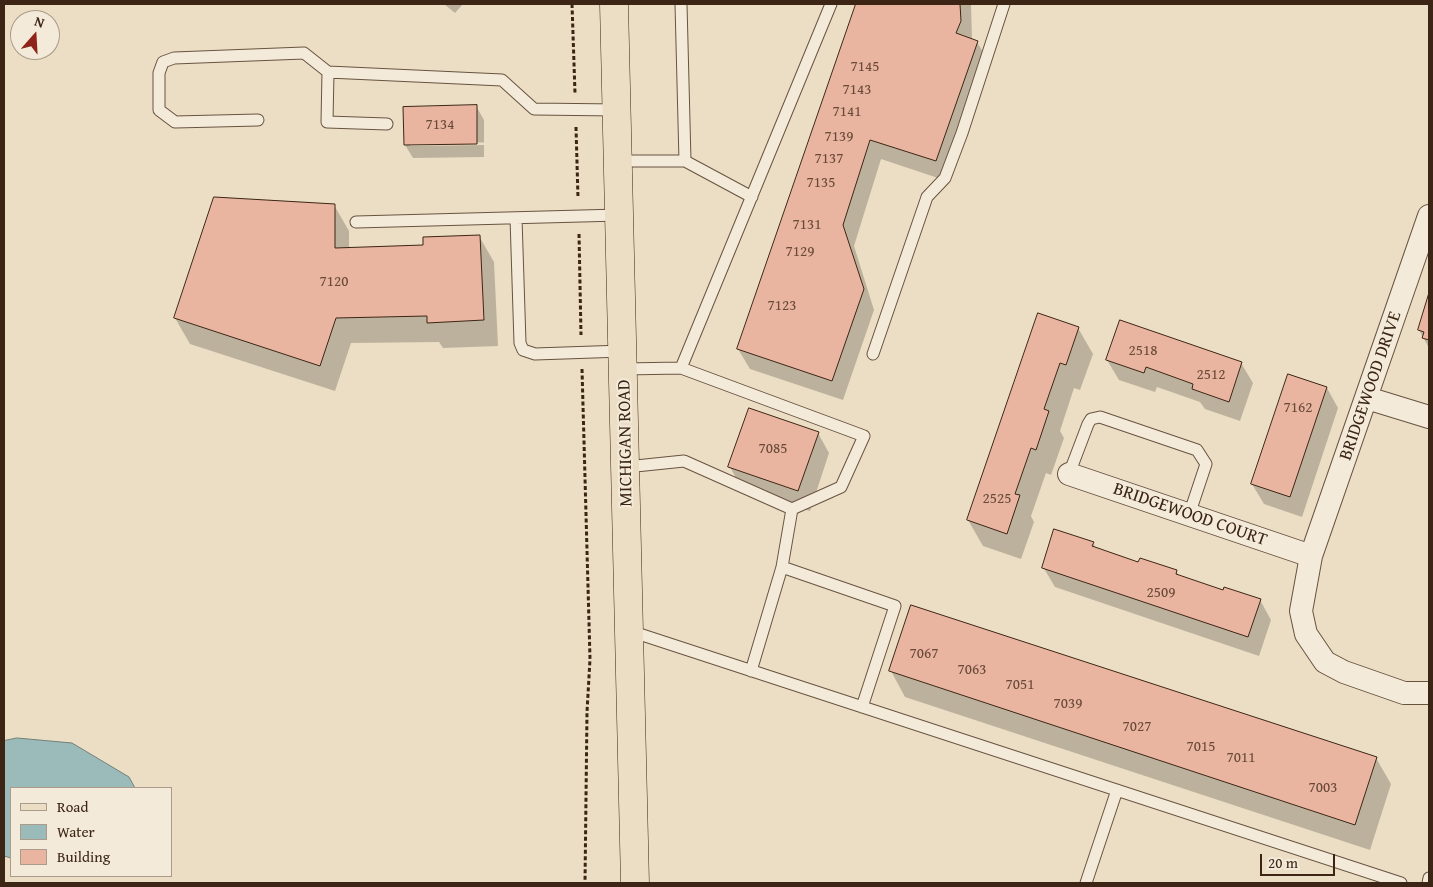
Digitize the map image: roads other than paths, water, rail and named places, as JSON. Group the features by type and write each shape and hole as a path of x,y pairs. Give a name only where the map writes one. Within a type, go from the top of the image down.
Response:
{"main road":[{"name":"MICHIGAN ROAD","path":"614,4 635,883"}],"street":[{"name":"BRIDGEWOOD DRIVE","path":"1428,222 1311,556 1300,610 1306,634 1325,662 1344,672 1404,693 1429,693"},
{"path":"1367,398 1429,416"},
{"name":"BRIDGEWOOD COURT","path":"1069,474 1311,556"}],"lane":[{"path":"681,4 685,161"},
{"path":"681,368 831,4"},
{"path":"873,354 927,197 945,178 962,133 1004,4"},
{"path":"258,120 175,122 165,117 159,110 159,73 163,62 174,58 304,53 328,72 502,80 534,109 617,110"},
{"path":"328,72 327,122 387,124"},
{"path":"618,161 685,161 752,197"},
{"path":"356,222 620,215"},
{"path":"516,218 520,343 523,350 535,354 582,352 681,368 864,436 841,487 792,509 684,461 626,467"},
{"path":"1069,474 1088,424 1091,419 1100,417 1197,450 1203,455 1206,464 1189,515"},
{"path":"751,671 782,567 792,509"},
{"path":"782,567 895,606 862,707"},
{"path":"630,631 1401,883"},
{"path":"1086,883 1117,790"},
{"path":"1428,883 1429,878"}],"water":[{"path":"17,738 72,743 129,777 134,787 10,787 10,858 4,856 4,741"}]}
